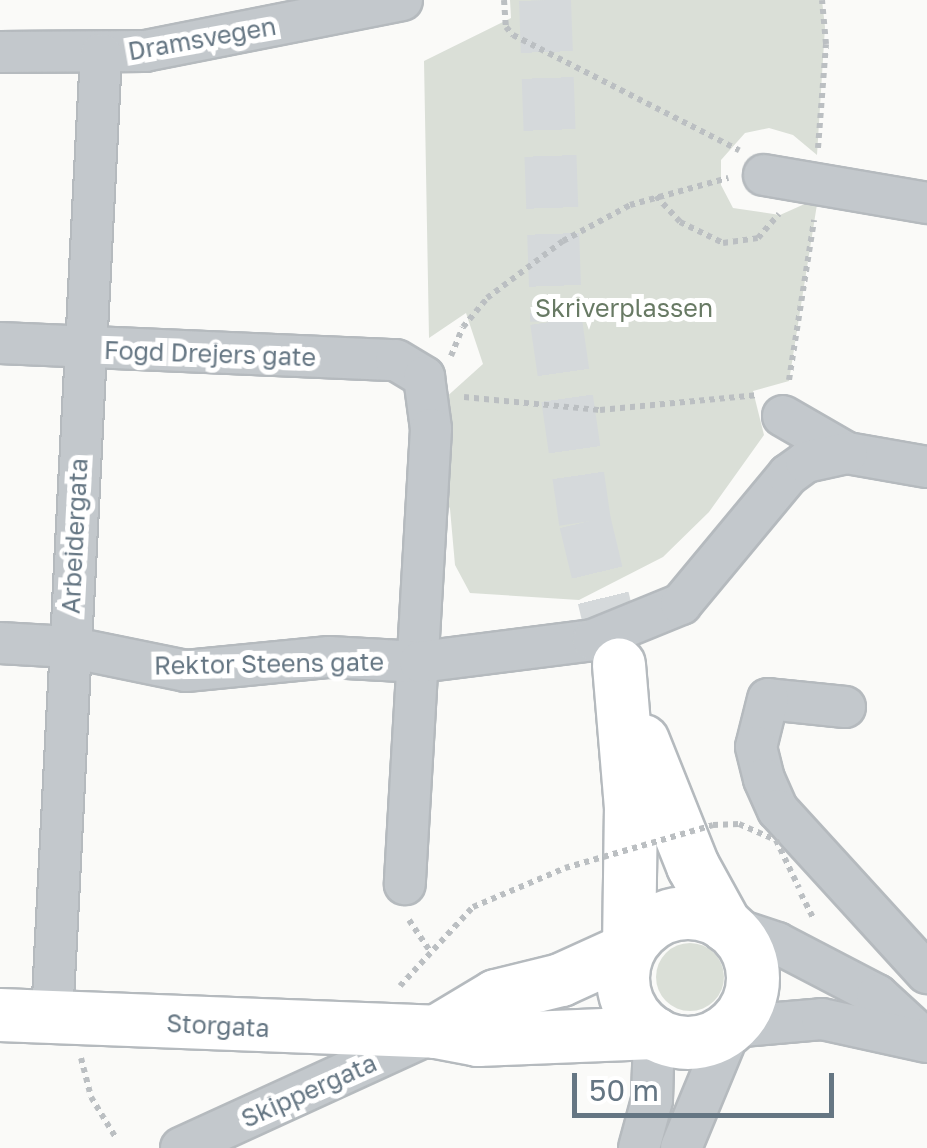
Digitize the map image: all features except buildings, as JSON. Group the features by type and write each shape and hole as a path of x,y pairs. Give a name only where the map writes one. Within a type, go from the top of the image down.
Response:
{"main road":[{"path":"622,676 670,812 726,926 742,942 752,976 745,1009 731,1027 693,1043 654,1033 628,1002 622,976 630,949 622,676"},
{"path":"436,1032 496,996 561,980 630,949 650,925 680,914 726,926"},
{"name":"Storgata","path":"0,1016 66,1035 436,1032 530,1042 654,1033"}],"street":[{"name":"Dramsvegen","path":"0,52 101,54 287,13 402,0"},
{"name":"Arbeidergata","path":"66,1035 70,647 101,54"},
{"path":"764,175 927,203"},
{"name":"Fogd Drejers gate","path":"0,343 84,350 396,360 430,373"},
{"path":"405,884 420,662 430,373"},
{"path":"783,416 847,453 924,477"},
{"name":"Rektor Steens gate","path":"0,643 70,647 174,670 329,657 420,662 593,640 663,615 699,589 788,476 806,462 847,453"},
{"path":"845,707 768,699 756,747 764,779 778,810 927,974"},
{"path":"726,926 777,943 878,995 927,1041"},
{"path":"681,1148 731,1027 822,1019 927,1041"},
{"name":"Skippergata","path":"181,1148 436,1032"},
{"path":"639,1148 652,1100 654,1033"}],"path":[{"path":"504,0 506,27 514,35 733,143 764,175 780,215 758,238 742,242 698,235 656,196"},
{"path":"783,416 817,182 826,44 822,0"},
{"path":"708,179 656,196 563,241 487,298 430,373 600,410 753,390 783,416"},
{"path":"392,992 473,908 565,868 713,825 740,824 776,840 799,888"},
{"path":"66,1035 91,1097 116,1138"}],"green space":[{"name":"Skriverplassen","path":"510,0 822,0 825,27 817,155 793,135 769,128 745,133 721,160 721,185 733,208 780,215 818,198 789,381 753,391 764,435 709,512 663,557 579,600 470,593 455,565 450,509 439,484 443,400 483,364 466,313 429,338 424,61 511,18"},
{"path":"690,943 703,945 714,953 722,964 722,990 714,1001 703,1009 690,1011 677,1009 666,1001 658,990 656,977 658,964 666,953 677,945"}],"tunnel":[{"path":"545,0 556,321 585,522 619,664"}]}
